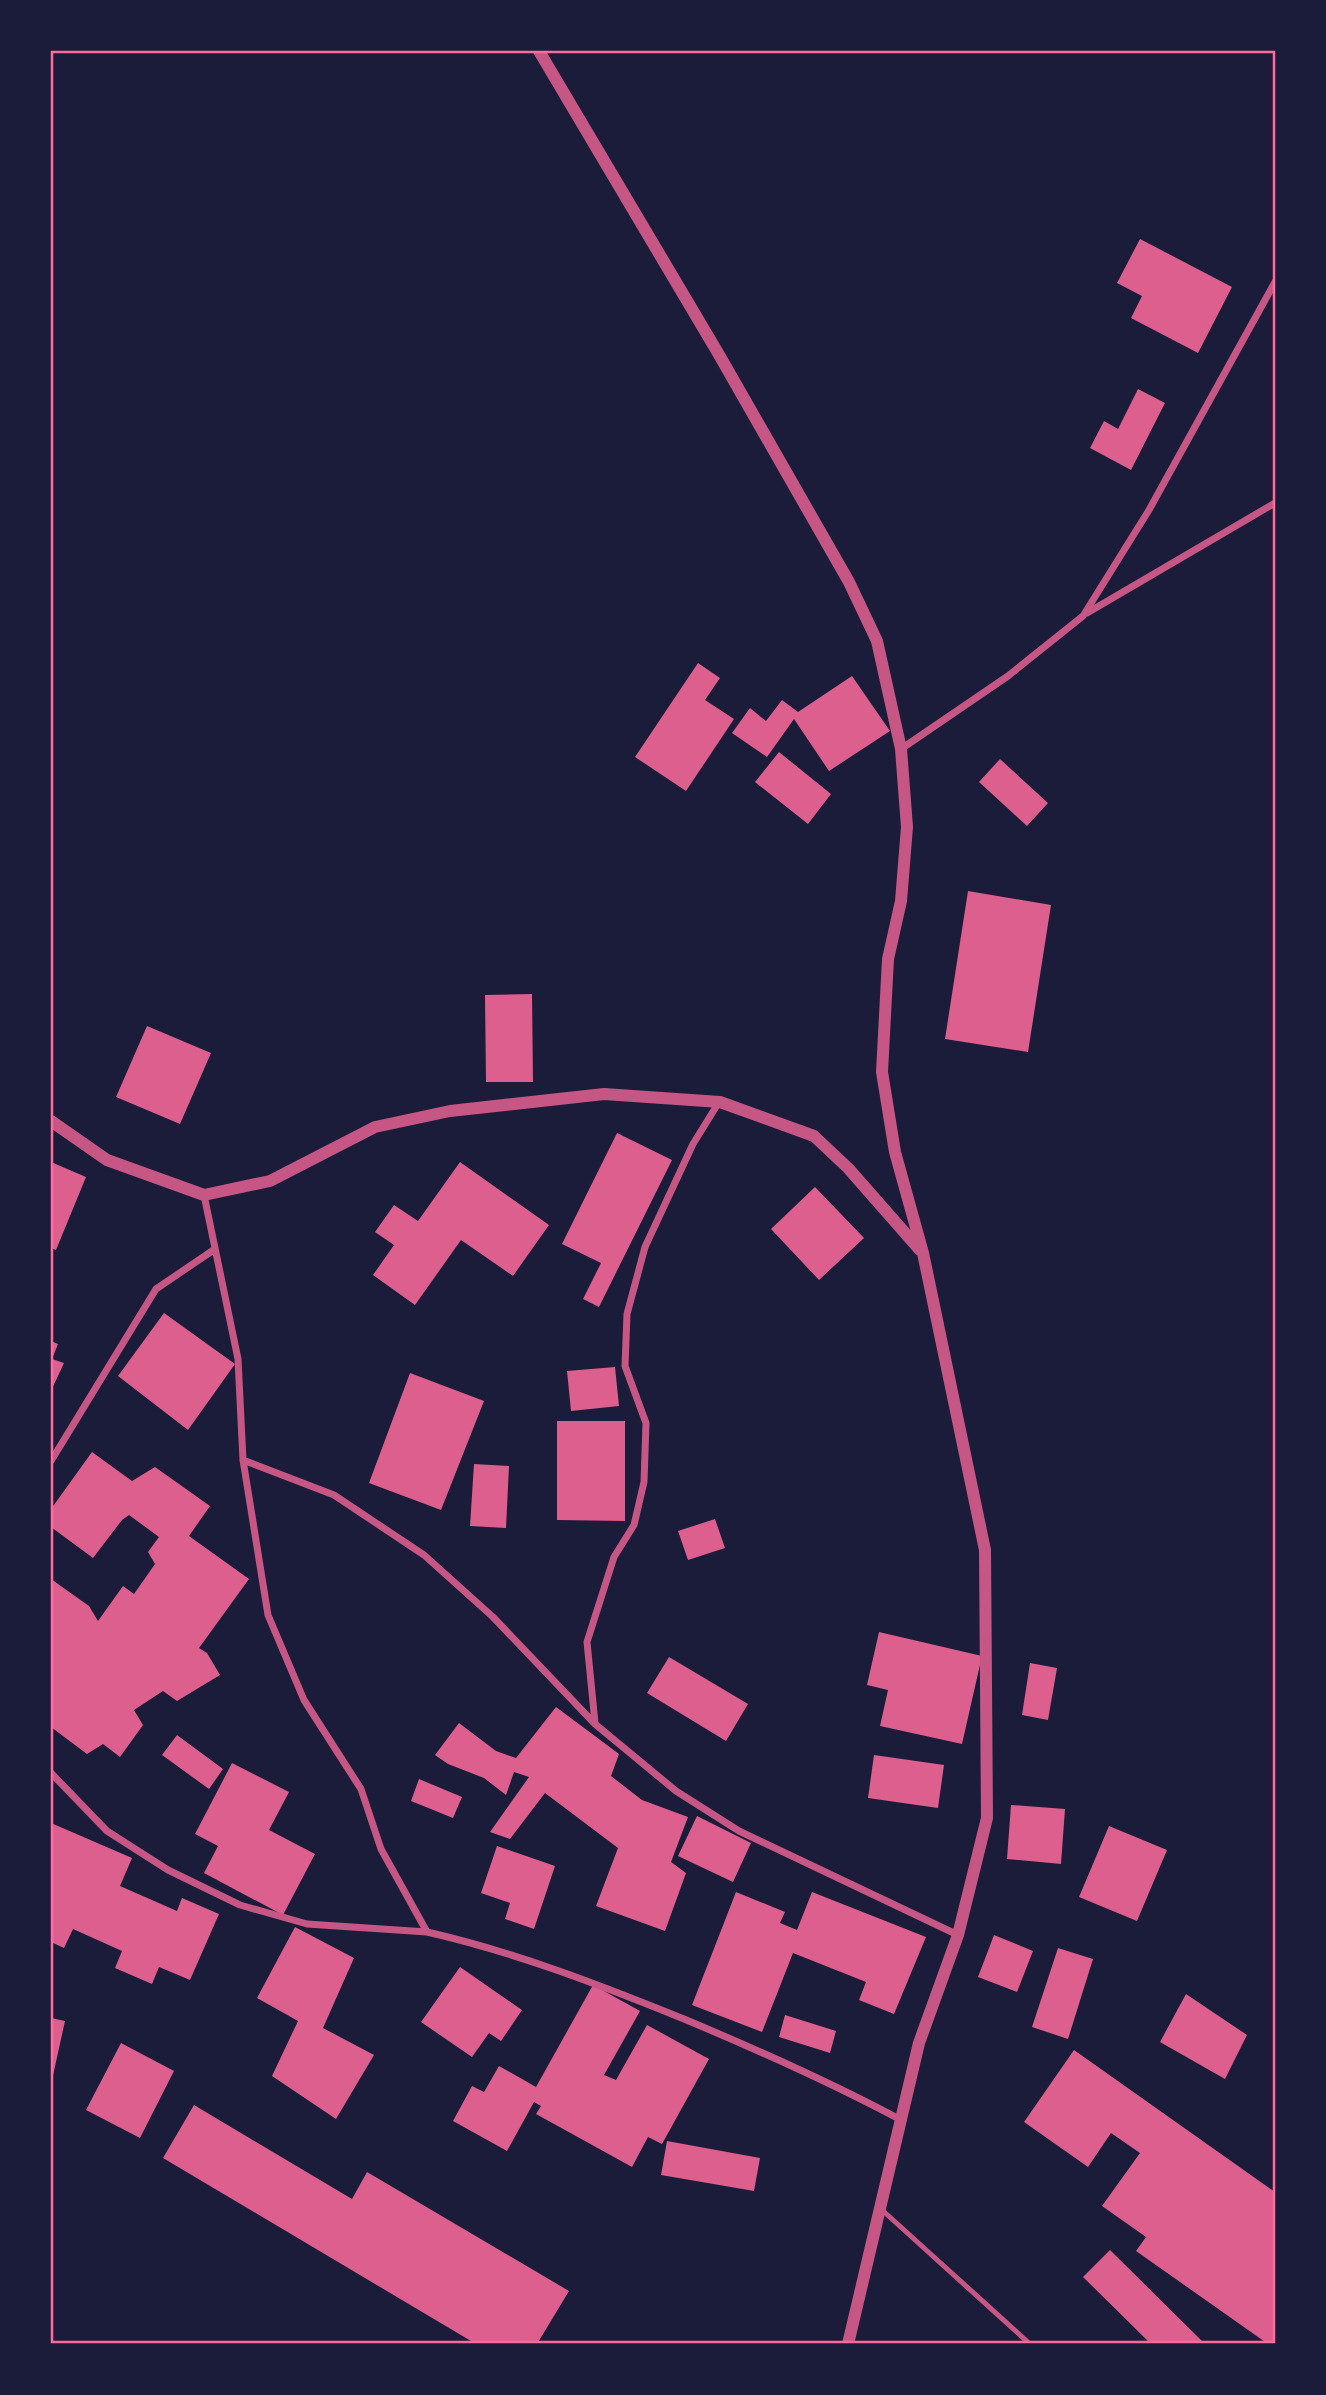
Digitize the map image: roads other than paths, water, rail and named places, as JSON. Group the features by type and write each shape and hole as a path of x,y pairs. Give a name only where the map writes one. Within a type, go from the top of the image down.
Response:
{"street":[{"path":"539,51 718,353 849,582 877,641 901,749 908,827 901,901 888,959 882,1072 895,1152 923,1253 985,1550 987,1818 958,1935 919,2043 848,2344"},
{"path":"1083,615 1149,510 1275,282"},
{"path":"901,749 1008,676 1083,615 1275,503"},
{"path":"51,1121 107,1160 204,1195 270,1181 375,1127 450,1111 604,1094 720,1101 814,1136 848,1168 923,1253"},
{"path":"595,1724 587,1642 614,1557 634,1525 644,1482 646,1423 625,1366 627,1314 645,1247 693,1144 720,1101"},
{"path":"204,1195 238,1359 243,1460 268,1615 304,1700 361,1789 381,1849 427,1933"},
{"path":"51,1461 156,1289 215,1250"},
{"path":"243,1460 334,1496 424,1555 494,1617 595,1724 676,1791 739,1831 958,1935"},
{"path":"51,1773 107,1831 168,1870 240,1905 307,1924 427,1933 476,1943 613,1990 733,2039 839,2087 901,2120"}],"lane":[{"path":"880,2209 1030,2344"}]}
